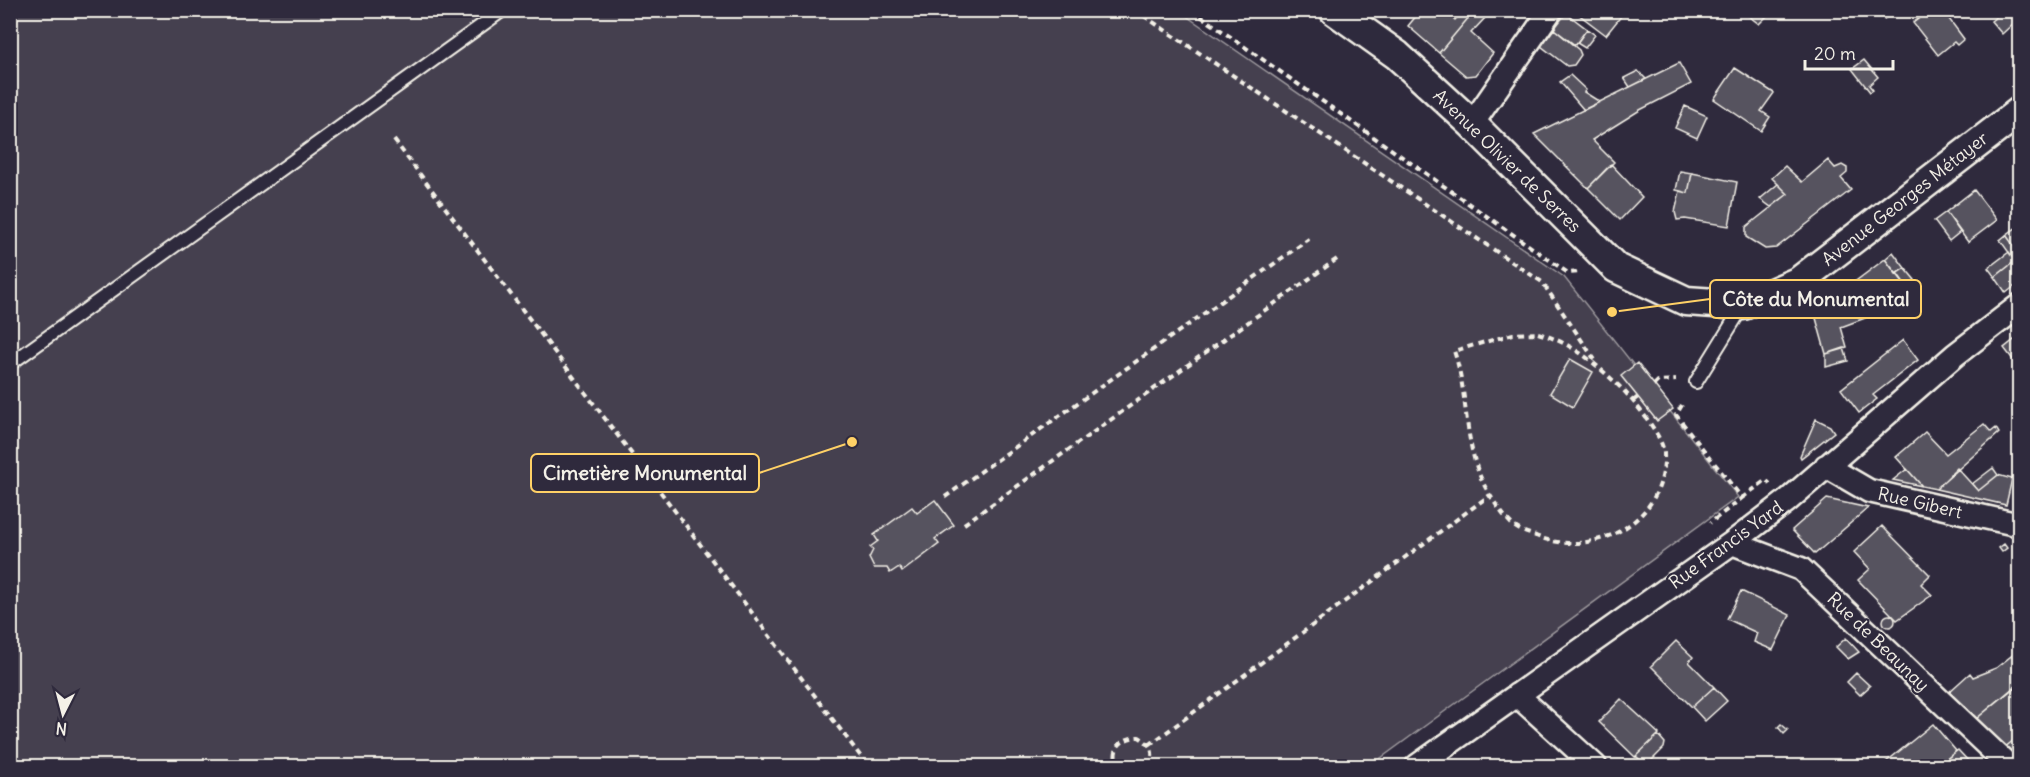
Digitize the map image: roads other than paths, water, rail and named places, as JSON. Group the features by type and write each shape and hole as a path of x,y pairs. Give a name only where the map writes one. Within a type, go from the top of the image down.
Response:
{"street":[{"name":"Avenue Olivier de Serres","path":"1334,10 1397,55 1472,124 1616,268 1686,301"},
{"path":"1472,124 1551,10"},
{"name":"Avenue Georges Métayer","path":"1686,301 1744,305 1799,281 2019,111"},
{"name":"Rue Francis Yard","path":"1417,766 1724,549 2019,304"},
{"name":"Rue Gibert","path":"1826,466 1869,491 2019,525"},
{"name":"Rue de Beaunay","path":"1724,549 1801,569 2009,766"},
{"path":"1517,694 1595,766"}],"lane":[{"path":"10,364 502,10"},
{"path":"1696,381 1744,305"}],"place":[{"name":"Côte du Monumental","path":"1612,312"},
{"name":"Cimetière Monumental","path":"852,442"}]}
